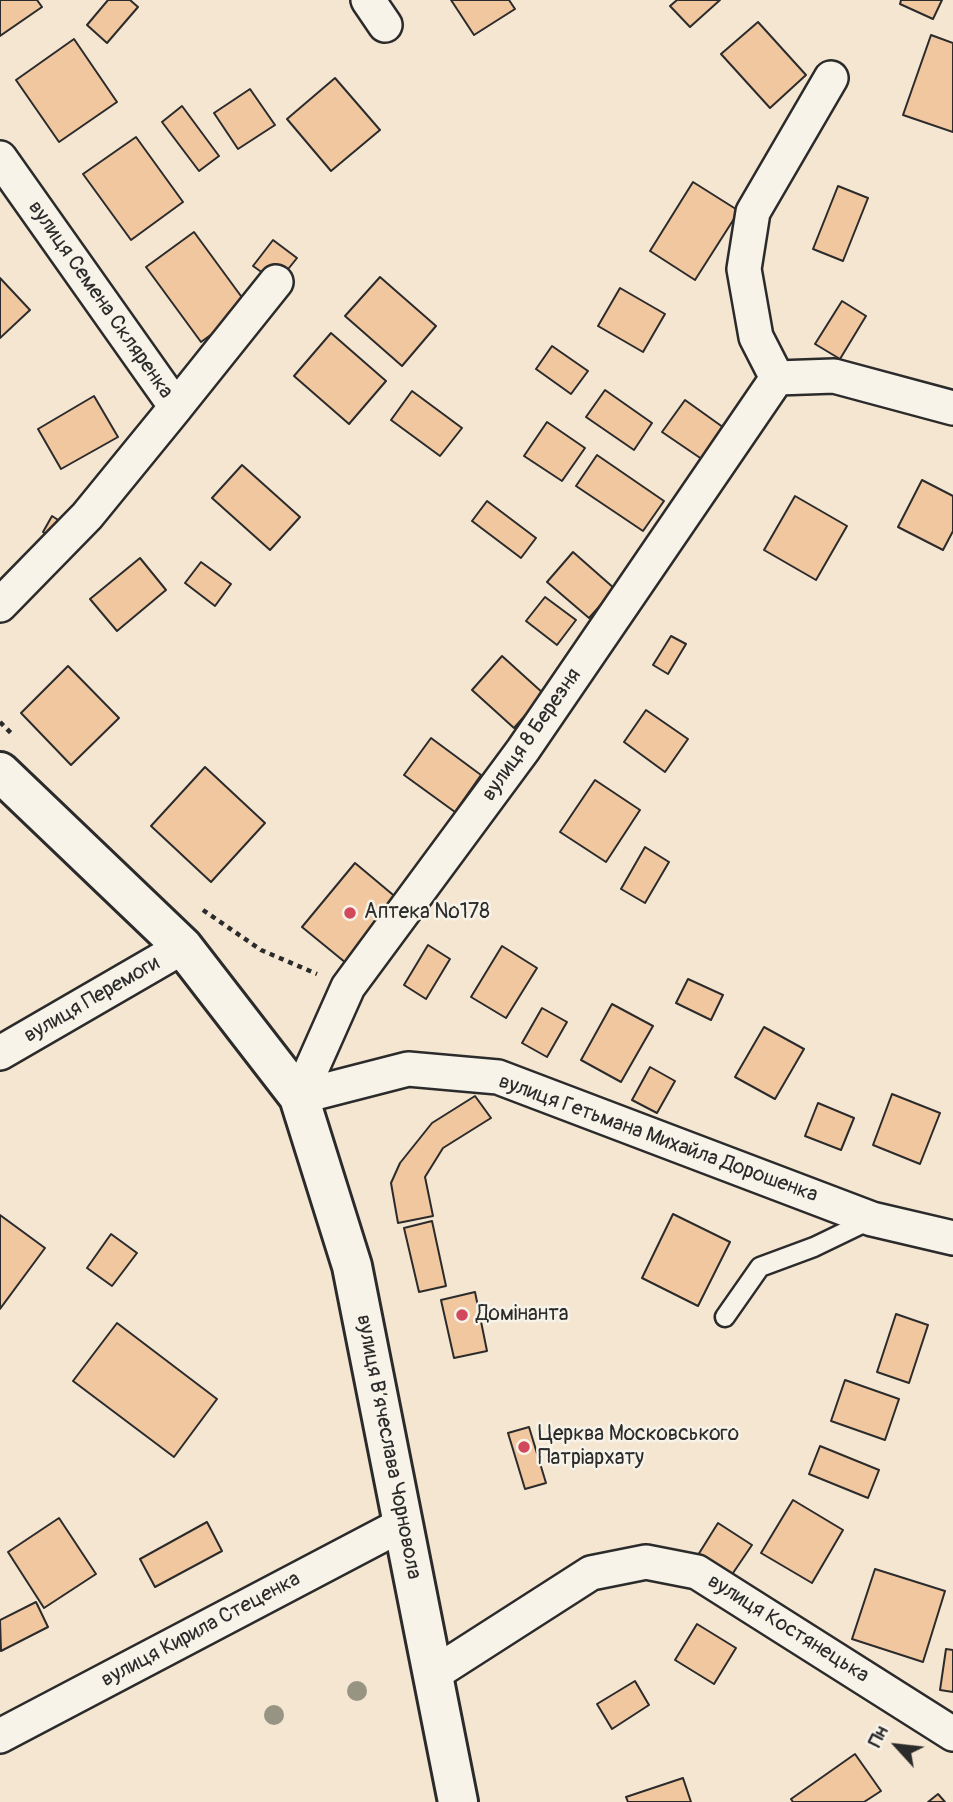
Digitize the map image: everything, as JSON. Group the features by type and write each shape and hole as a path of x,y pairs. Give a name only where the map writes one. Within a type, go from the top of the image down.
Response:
{"street":[{"path":"831,78 753,212 744,269 756,337 777,378 834,376 953,408"},
{"name":"вулиця Семена Скляренка","path":"0,158 176,407"},
{"name":"вулиця Семена Скляренка","path":"0,605 87,516 276,282"},
{"name":"вулиця 8 Березня","path":"299,1097 348,987 523,750 777,378"},
{"path":"10,757 183,947 299,1097"},
{"name":"вулиця Перемоги","path":"0,1053 183,947"},
{"name":"вулиця Гетьмана Михайла Дорошенка","path":"299,1097 408,1069 498,1077 872,1219 953,1238"},
{"name":"вулиця Вʼячеслава Чорновола","path":"299,1097 352,1266 458,1802"},
{"name":"вулиця Кирила Стеценка","path":"0,1736 403,1524"},
{"name":"вулиця Костянецька","path":"432,1675 591,1573 646,1562 697,1572 953,1734"}],"lane":[{"path":"725,1317 760,1267 814,1247 872,1219"}],"path":[{"path":"0,722 10,757"},
{"path":"199,906 261,950 348,987"}],"building":[{"path":"0,0 37,0 42,7 0,36"},
{"path":"108,0 130,0 138,7 107,43 87,25"},
{"path":"451,0 509,0 515,9 474,35"},
{"path":"677,0 720,0 690,27 670,6"},
{"path":"901,0 942,0 933,19 900,4"},
{"path":"758,22 806,75 770,108 721,54"},
{"path":"931,35 953,43 953,132 903,115"},
{"path":"74,39 117,102 59,142 16,80"},
{"path":"335,78 380,130 331,171 287,119"},
{"path":"250,89 275,125 238,149 214,113"},
{"path":"182,106 219,156 199,171 162,122"},
{"path":"136,137 183,202 131,240 83,174"},
{"path":"693,182 739,211 695,280 650,251"},
{"path":"838,186 868,198 843,261 813,249"},
{"path":"194,232 249,307 201,342 146,267"},
{"path":"273,240 297,258 277,283 253,266"},
{"path":"380,277 436,326 402,366 345,316"},
{"path":"0,278 30,310 0,338"},
{"path":"620,288 665,314 643,352 598,326"},
{"path":"842,301 866,316 840,359 815,344"},
{"path":"331,333 386,381 349,424 294,376"},
{"path":"552,346 588,371 571,394 536,369"},
{"path":"605,390 652,423 634,450 586,417"},
{"path":"412,391 462,428 440,456 391,420"},
{"path":"94,396 118,437 61,469 38,429"},
{"path":"685,400 734,435 712,466 662,432"},
{"path":"547,422 585,448 562,481 524,456"},
{"path":"597,455 664,501 643,531 576,486"},
{"path":"242,465 300,517 270,550 212,498"},
{"path":"922,480 953,496 953,531 943,550 898,527"},
{"path":"795,496 847,526 816,580 764,550"},
{"path":"487,501 536,538 521,558 472,521"},
{"path":"52,516 80,534 70,550 43,532"},
{"path":"573,552 615,589 589,618 547,582"},
{"path":"140,558 166,590 117,631 90,599"},
{"path":"201,562 231,584 215,606 185,583"},
{"path":"545,597 576,620 557,645 526,621"},
{"path":"671,636 686,644 668,674 653,665"},
{"path":"502,656 544,694 514,728 472,690"},
{"path":"68,666 119,718 71,765 21,713"},
{"path":"646,710 688,739 665,772 624,742"},
{"path":"431,738 481,775 455,812 404,775"},
{"path":"205,767 265,823 211,882 151,826"},
{"path":"595,780 640,810 606,862 560,832"},
{"path":"645,847 669,862 645,903 621,889"},
{"name":"Аптека №178","path":"355,863 398,899 346,963 302,927"},
{"path":"428,945 450,959 426,999 404,985"},
{"path":"502,946 537,968 506,1018 471,997"},
{"path":"688,979 723,995 711,1020 676,1003"},
{"path":"612,1004 653,1026 621,1082 581,1060"},
{"path":"542,1008 567,1022 547,1057 522,1043"},
{"path":"764,1027 804,1049 775,1099 735,1077"},
{"path":"650,1067 675,1081 657,1113 632,1100"},
{"path":"892,1094 940,1113 920,1164 873,1145"},
{"path":"475,1096 491,1118 443,1148 425,1177 433,1216 398,1223 391,1183 400,1163 432,1123"},
{"path":"818,1103 854,1118 841,1150 805,1136"},
{"path":"673,1214 730,1242 698,1306 642,1278"},
{"path":"0,1215 45,1248 0,1309"},
{"path":"432,1221 446,1286 419,1292 404,1228"},
{"path":"111,1234 137,1253 112,1286 87,1268"},
{"name":"Домінанта","path":"475,1292 487,1351 454,1358 441,1300"},
{"path":"896,1314 928,1325 909,1383 877,1372"},
{"path":"117,1323 217,1399 174,1457 73,1381"},
{"path":"845,1380 899,1399 885,1440 831,1421"},
{"name":"Церква Московського Патріархату","path":"529,1427 546,1483 525,1489 508,1433"},
{"path":"820,1446 879,1470 868,1498 809,1474"},
{"path":"793,1500 843,1530 812,1583 761,1553"},
{"path":"59,1518 96,1574 44,1608 8,1552"},
{"path":"207,1522 222,1551 155,1587 140,1559"},
{"path":"718,1523 752,1545 731,1576 698,1555"},
{"path":"875,1569 945,1591 923,1662 852,1639"},
{"path":"36,1602 48,1627 1,1651 0,1620"},
{"path":"697,1624 736,1648 714,1684 675,1660"},
{"path":"946,1649 953,1650 953,1692 940,1690"},
{"path":"635,1681 649,1705 612,1729 597,1704"},
{"path":"855,1754 881,1791 864,1802 793,1802 791,1799"},
{"path":"683,1778 691,1802 628,1802 626,1797"},
{"path":"938,1794 945,1802 928,1802"}],"place":[{"name":"Аптека №178","path":"350,913"},
{"name":"Домінанта","path":"462,1315"},
{"name":"Церква Московського Патріархату","path":"524,1447"}]}
